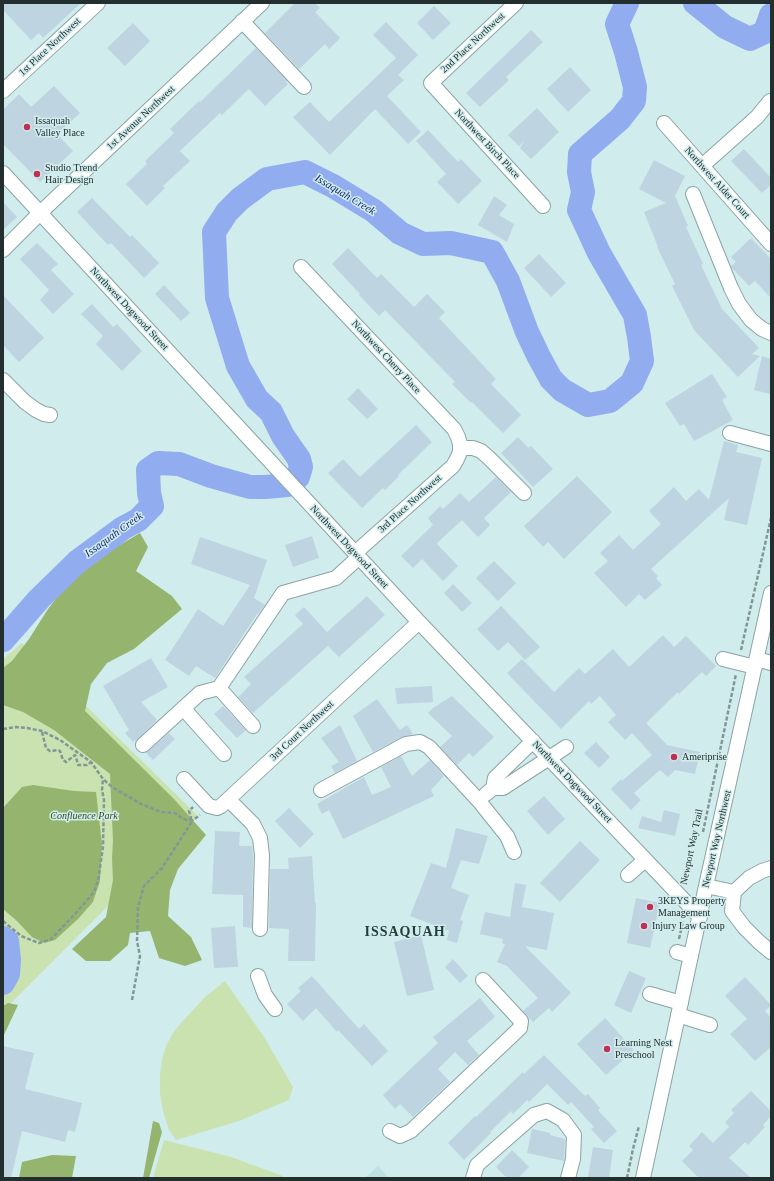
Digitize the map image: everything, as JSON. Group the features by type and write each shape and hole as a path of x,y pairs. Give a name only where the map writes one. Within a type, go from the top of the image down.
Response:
{"street":[{"name":"1st Place Northwest","path":"3,92 98,3"},
{"name":"1st Avenue Northwest","path":"3,250 40,213 262,3"},
{"name":"2nd Place Northwest","path":"430,83 516,3"},
{"path":"242,21 304,88"},
{"name":"Northwest Birch Place","path":"430,83 543,206"},
{"path":"702,166 757,117 770,101"},
{"name":"Northwest Alder Court","path":"664,123 771,244"},
{"name":"Northwest Dogwood Street","path":"3,172 419,622 700,917"},
{"path":"692,194 739,304 751,320 762,329 771,333"},
{"name":"Northwest Cherry Place","path":"301,267 454,429 458,437 460,450"},
{"path":"3,380 25,402 36,410 50,415"},
{"path":"730,433 771,444"},
{"path":"460,450 472,448 481,451 524,494"},
{"name":"3rd Place Northwest","path":"219,688 283,593 336,578 357,555 453,466 458,459 460,450"},
{"name":"Newport Way Northwest","path":"643,1178 771,593"},
{"name":"3rd Court Northwest","path":"184,779 209,806 217,808 221,806 419,622"},
{"path":"723,659 738,663 771,663"},
{"path":"143,745 200,693 219,688 253,726"},
{"path":"183,708 224,754"},
{"path":"479,801 493,788 496,778 533,741"},
{"path":"321,790 406,744 420,742 429,747 479,801 507,836 514,852"},
{"path":"493,788 503,788 566,747"},
{"path":"228,800 253,824 260,838 262,855 260,929"},
{"path":"628,875 645,860"},
{"path":"771,868 749,878 734,892 732,911 744,927 771,952"},
{"path":"706,886 734,892"},
{"path":"677,952 691,956"},
{"path":"258,976 265,995 275,1009"},
{"path":"390,1131 400,1136 412,1131 520,1028 521,1021 483,980"},
{"path":"650,994 710,1025"},
{"path":"473,1178 477,1165 534,1115 547,1111 563,1120 574,1135 573,1160 568,1178"}],"path":[{"name":"Newport Way Trail","path":"702,835 738,663 771,518"},
{"path":"3,729 16,727 27,728 42,731 60,740 91,762 103,779 112,788 141,804 161,812 175,813 183,819 196,819 203,812"},
{"path":"42,731 46,748 50,751 60,751 62,760 66,762 75,755 78,765 91,762"},
{"path":"3,921 21,936 39,943 51,939 94,892 98,881 103,847 103,779"},
{"path":"189,811 192,820"},
{"path":"132,1000 140,956 137,941 138,907 144,886 162,868 192,820"},
{"path":"677,952 688,904"},
{"path":"627,1178 641,1120"}],"shaded area":[{"path":"378,1166 389,1178 365,1178"}],"green space":[{"path":"140,533 148,547 136,571 172,596 182,609 134,649 107,663 91,684 85,711 174,799 206,835 178,869 170,890 168,916 191,937 202,960 185,966 159,958 150,931 130,933 128,945 110,961 86,961 72,949 106,917 113,880 110,774 54,730 23,712 3,705 3,668 12,661 29,639 48,609 72,578 103,555"},
{"name":"Confluence Park","path":"22,643 198,816 3,1011 3,994 12,984 16,958 10,932 3,927 3,659"},
{"path":"33,785 74,791 96,792 102,844 100,881 93,902 78,919 55,940 44,943 32,937 3,909 3,808 22,787"},
{"path":"225,981 266,1040 293,1087 289,1100 239,1121 176,1140 169,1130 163,1111 160,1093 162,1059 166,1046 180,1024 205,997"},
{"path":"8,1003 18,1005 3,1037 3,1006"},
{"path":"153,1121 159,1123 162,1132 149,1178 143,1178"},
{"path":"164,1140 231,1157 283,1176 283,1178 153,1178"},
{"path":"52,1155 76,1156 72,1178 19,1178 22,1162"}],"building":[{"path":"3,3 81,3 43,38 39,33 31,40 3,10"},
{"path":"295,3 315,3 320,8 315,12 340,38 329,49 325,44 299,69 265,33"},
{"path":"434,6 451,23 433,40 417,23"},
{"path":"386,22 418,55 398,75 404,80 387,96 421,132 408,144 375,109 330,155 293,117 310,102 329,122 396,58 373,35"},
{"path":"133,23 150,41 125,66 107,48"},
{"path":"531,30 543,42 506,77 509,80 480,107 466,93"},
{"path":"256,48 287,81 286,82 288,84 265,106 249,89 222,115 220,113 180,151 190,161 163,186 165,188 147,206 126,184 147,164 145,161 174,133 170,129"},
{"path":"570,67 591,90 568,112 547,89"},
{"name":"Issaquah Valley Place","path":"54,86 80,113 57,134 73,151 40,182 3,144 3,110 19,94 31,107"},
{"path":"537,108 559,132 531,159 520,148 524,141 519,146 508,135"},
{"path":"428,130 458,162 461,159 482,181 458,204 437,182 446,174 416,141"},
{"path":"744,149 771,178 771,185 762,193 731,161"},
{"path":"654,160 685,176 675,196 688,226 686,227 703,264 701,265 722,309 759,348 752,354 760,356 738,377 694,330 672,286 675,284 657,247 644,212 666,203 639,189"},
{"path":"494,196 507,205 499,215 514,224 507,242 478,225"},
{"path":"92,198 130,237 132,235 159,263 144,278 111,243 108,245 77,212"},
{"path":"3,202 17,217 3,230"},
{"path":"751,238 771,259 771,298 755,281 749,286 731,266 736,262 731,257"},
{"path":"37,243 58,264 51,270 74,294 53,314 40,300 49,290 20,259"},
{"path":"348,248 377,278 381,274 414,307 427,294 445,312 439,318 496,379 491,384 521,415 503,433 452,384 455,382 385,310 379,316 332,264"},
{"path":"539,254 566,283 551,297 524,268"},
{"path":"164,285 190,313 181,321 155,294"},
{"path":"3,295 44,338 19,362 3,345"},
{"path":"92,304 113,327 117,324 142,351 122,371 96,344 103,336 81,314"},
{"path":"762,356 771,359 771,394 754,390"},
{"path":"712,374 727,397 722,400 733,420 694,441 684,424 680,426 665,403"},
{"path":"358,388 378,409 367,419 347,399"},
{"path":"416,425 432,442 398,475 399,476 385,490 383,488 362,508 328,473 343,459 360,477"},
{"path":"518,437 529,448 531,446 553,469 533,487 501,453"},
{"path":"724,441 738,445 736,452 762,458 747,525 724,520 729,498 651,569 658,576 656,578 662,585 645,600 639,594 626,607 594,573 608,561 600,553 619,535 633,550 661,524 649,511 674,487 686,501 699,489 709,500"},
{"path":"577,476 612,512 564,559 548,542 543,547 524,526"},
{"path":"496,477 511,492 484,518 490,525 478,537 462,520 437,543 458,566 443,581 422,559 413,568 401,556 433,525 428,518 440,506 443,509 460,493 469,502"},
{"path":"312,536 319,558 293,567 285,545"},
{"path":"200,537 267,560 254,598 265,605 257,614 215,678 196,666 189,676 165,660 198,609 223,626 250,585 191,564"},
{"path":"494,561 516,583 498,601 476,578"},
{"path":"453,584 472,603 462,612 444,593"},
{"path":"367,596 385,615 339,657 328,646 253,713 238,697 251,684 244,677 303,624 295,615 304,607 327,632"},
{"path":"501,606 540,647 525,660 508,642 498,651 477,629"},
{"path":"663,635 674,647 686,636 716,666 706,676 702,672 679,694 678,692 646,723 667,745 700,752 695,774 675,770 668,777 660,770 634,793 641,800 631,810 611,789 621,779 622,781 652,755 632,733 625,740 608,722 616,715 600,696 591,704 589,701 561,729 507,673 522,659 554,692 579,668 585,674 613,649 629,667"},
{"path":"151,658 168,687 141,702 157,720 136,741 135,740 133,742 125,733 129,730 103,686"},
{"path":"432,686 433,702 397,704 395,688"},
{"path":"452,696 494,737 473,757 469,753 457,765 440,747 452,736 428,713"},
{"path":"377,699 400,730 407,725 413,734 402,737 373,752 353,716"},
{"path":"223,706 246,730 237,738 214,714"},
{"path":"340,725 357,761 335,773 331,766 339,762 321,738"},
{"path":"169,733 175,739 153,760 146,753"},
{"path":"596,742 610,757 599,768 584,753"},
{"path":"401,756 412,776 430,760 444,776 431,790 434,796 343,839 329,810 322,814 317,804 364,777 372,795 391,787 381,767"},
{"path":"544,796 565,819 548,835 527,811"},
{"path":"289,808 314,834 300,848 275,821"},
{"path":"664,810 680,814 675,836 638,828 642,816 661,822"},
{"path":"456,828 488,836 479,864 461,860 451,888 469,895 460,920 463,921 457,943 447,940 449,931 410,916 431,863 446,868"},
{"path":"215,831 240,832 239,846 252,846 252,928 243,927 243,895 212,894"},
{"path":"580,841 600,860 560,902 540,883"},
{"path":"312,856 316,903 315,961 288,961 289,929 269,928 270,869 289,869 288,858"},
{"path":"515,883 526,885 522,907 554,913 547,950 525,946 571,993 552,1012 549,1008 533,1022 523,1011 538,998 507,966 497,962 505,944 502,943 503,939 480,934 485,912 510,917"},
{"path":"636,898 660,903 650,948 627,943"},
{"path":"235,926 238,967 214,968 211,928"},
{"path":"421,935 434,990 407,996 394,942"},
{"path":"453,959 468,976 460,983 445,967"},
{"path":"629,971 646,978 631,1013 614,1005"},
{"path":"312,976 359,1029 364,1024 388,1051 372,1066 338,1030 337,1032 316,1008 303,1021 287,1004 301,991 298,988"},
{"path":"745,977 771,1005 765,1011 771,1018 771,1047 755,1061 730,1034 747,1019 725,996"},
{"path":"480,998 495,1017 467,1041 479,1055 468,1065 455,1052 438,1069 450,1082 413,1117 400,1104 395,1109 383,1095 438,1043 433,1037"},
{"path":"605,1018 634,1050 606,1075 577,1044"},
{"path":"3,1046 34,1053 25,1089 82,1103 75,1132 68,1130 65,1142 22,1131 11,1178 3,1178"},
{"path":"544,1055 585,1096 588,1094 600,1108 598,1110 617,1131 604,1143 591,1129 594,1127 571,1102 568,1105 547,1084 529,1102 527,1100 513,1114 511,1111 464,1160 448,1143 523,1072 524,1074"},
{"path":"751,1091 771,1111 771,1116 763,1125 765,1127 748,1145 745,1142 729,1158 751,1178 699,1178 682,1161 693,1150 689,1146 702,1132 713,1143 729,1127 725,1122 734,1113 731,1110"},
{"path":"532,1129 550,1133 550,1135 565,1139 564,1161 527,1153"},
{"path":"593,1147 613,1150 609,1178 588,1178"},
{"path":"512,1150 529,1167 518,1178 507,1178 496,1167"}],"waterway":[{"name":"Issaquah Creek","path":"3,640 39,599 77,562 123,528 138,520 152,506 149,493 148,470 158,463 179,464 211,476 250,487 288,485 298,477 301,467 299,459 283,436 271,412 257,399 238,366 217,298 214,232 227,212 240,199 267,179 305,172 333,186 374,211 400,233 423,244 451,243 492,252 508,281 527,332 539,357 551,379 562,390 588,405 610,401 632,383 642,361 635,315 599,253 579,210 583,192 579,172 580,154 620,119 634,101 635,87 617,24 627,3"},
{"name":"Issaquah Creek","path":"695,3 725,27 750,39 765,32 771,15"},
{"name":"Issaquah Creek","path":"3,938 7,941 9,960 8,974 3,983"}],"place":[{"name":"Issaquah Valley Place","path":"27,127"},
{"name":"Studio Trend Hair Design","path":"37,174"},
{"name":"Ameriprise","path":"674,757"},
{"name":"3KEYS Property Management","path":"650,907"},
{"name":"Injury Law Group","path":"644,926"},
{"name":"Learning Nest Preschool","path":"607,1049"}],"district":[{"name":"ISSAQUAH","path":"405,932"}]}
